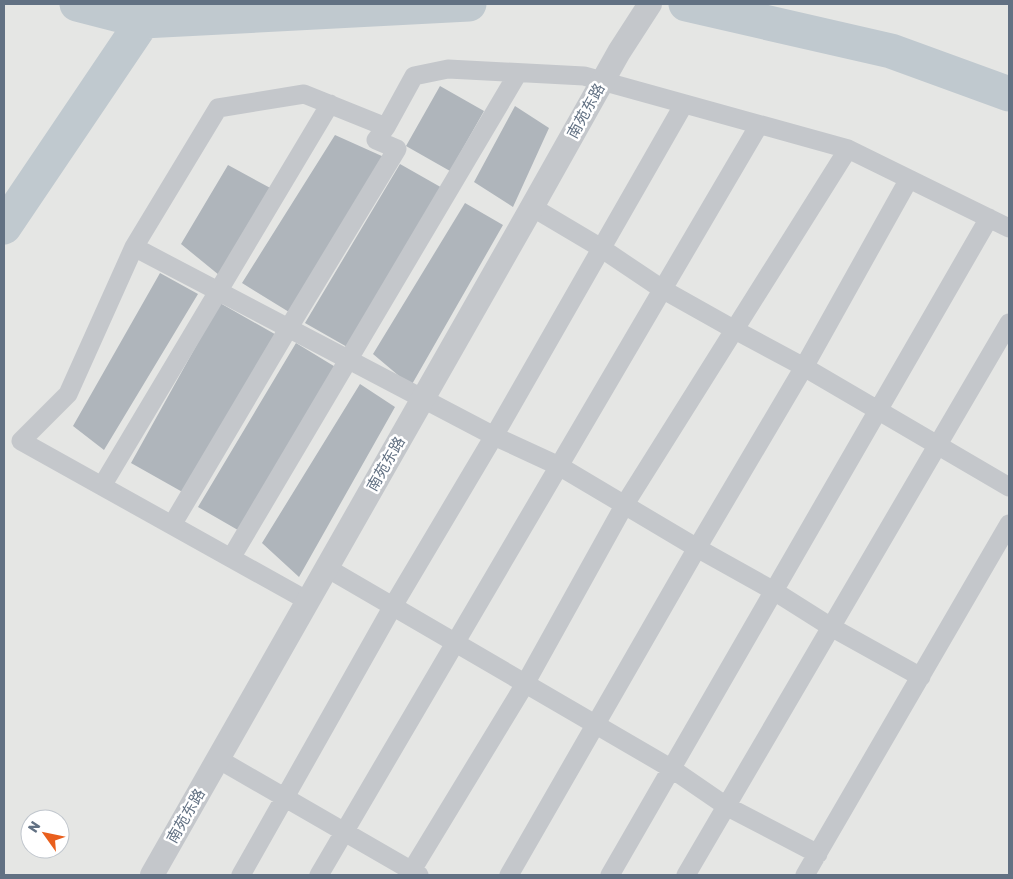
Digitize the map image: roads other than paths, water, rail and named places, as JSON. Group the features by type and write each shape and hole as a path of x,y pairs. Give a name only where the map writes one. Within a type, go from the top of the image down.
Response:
{"street":[{"name":"南苑东路","path":"152,875 619,52 650,4"},
{"path":"172,525 397,149 376,140 386,127 414,76 448,69 584,76 848,149 1009,228"},
{"path":"231,558 518,73"},
{"path":"308,601 21,442 68,394 134,247 218,108 304,94 386,127"},
{"path":"102,486 330,104"},
{"path":"241,875 393,606 494,436 684,104"},
{"path":"319,875 759,125"},
{"path":"218,759 413,874 525,684 626,504 848,149"},
{"path":"508,875 804,367 909,179"},
{"path":"532,208 601,248 662,289 804,367 1009,487"},
{"path":"610,875 990,218"},
{"path":"134,247 422,399 494,436 559,466 626,504 697,548 774,591 831,627 921,677"},
{"path":"686,875 1009,323"},
{"path":"806,875 1009,524"},
{"path":"327,568 672,769 726,806 818,854"}],"waterway":[{"path":"77,4 143,21 469,4"},
{"path":"686,4 891,51 1009,94"},
{"path":"4,227 143,21"}]}
